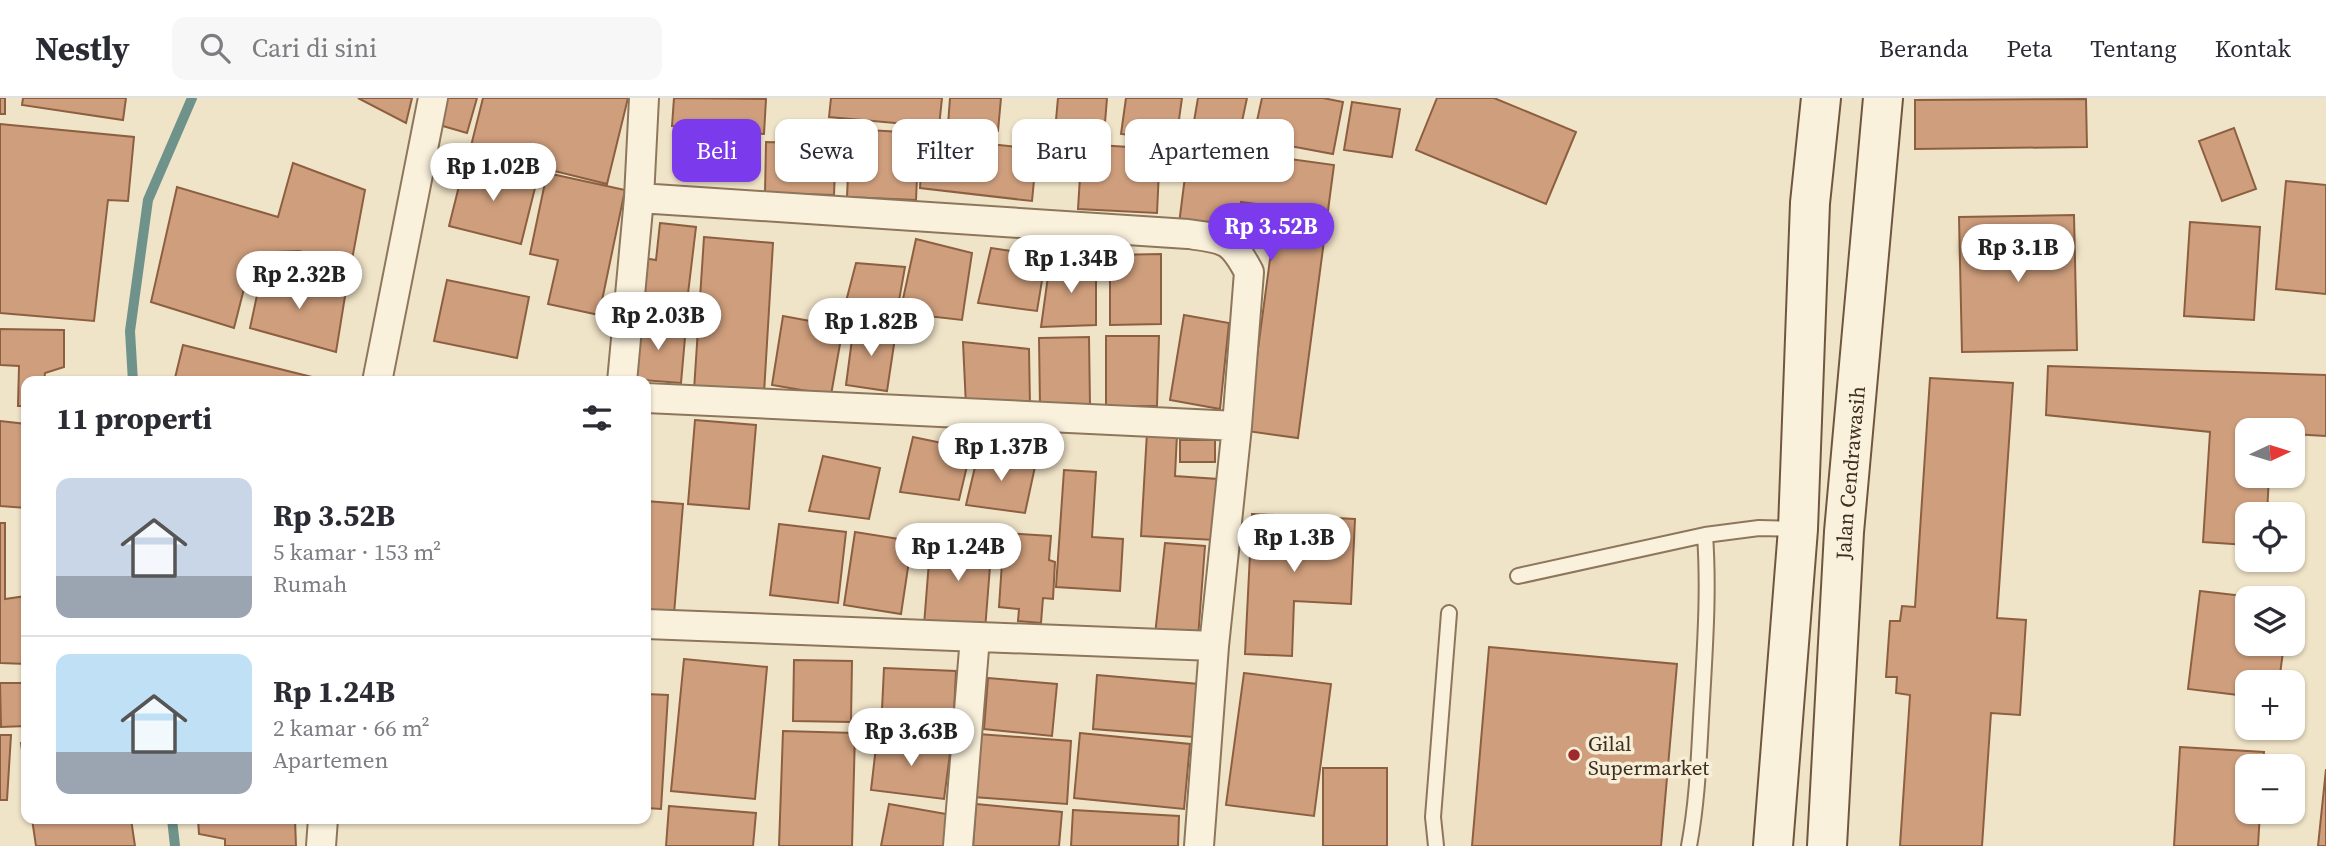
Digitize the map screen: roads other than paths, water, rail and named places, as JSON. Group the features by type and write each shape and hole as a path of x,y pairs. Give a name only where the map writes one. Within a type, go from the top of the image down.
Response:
{"main road":[{"path":"1773,846 1798,529 1810,203 1821,98"},
{"name":"Jalan Cendrawasih","path":"1827,846 1844,532 1883,98"},
{"path":"1781,729 1832,738"}],"street":[{"path":"378,376 433,98"},
{"path":"623,376 639,198 644,98"},
{"path":"639,198 1188,234 1219,239 1237,249 1249,272 1237,426 1214,646 1199,846"},
{"path":"651,398 1237,426"},
{"path":"651,624 1214,646"},
{"path":"958,846 975,637"},
{"path":"321,846 323,824"}],"lane":[{"path":"1518,576 1705,535 1759,528 1798,529"},
{"path":"1689,846 1696,811 1706,640 1705,535"},
{"path":"1436,846 1433,817 1449,613"}],"waterway":[{"path":"133,376 130,331 148,200 192,98"},
{"path":"173,824 175,846"}],"place":[{"name":"Gilal Supermarket","path":"1574,755"}]}
